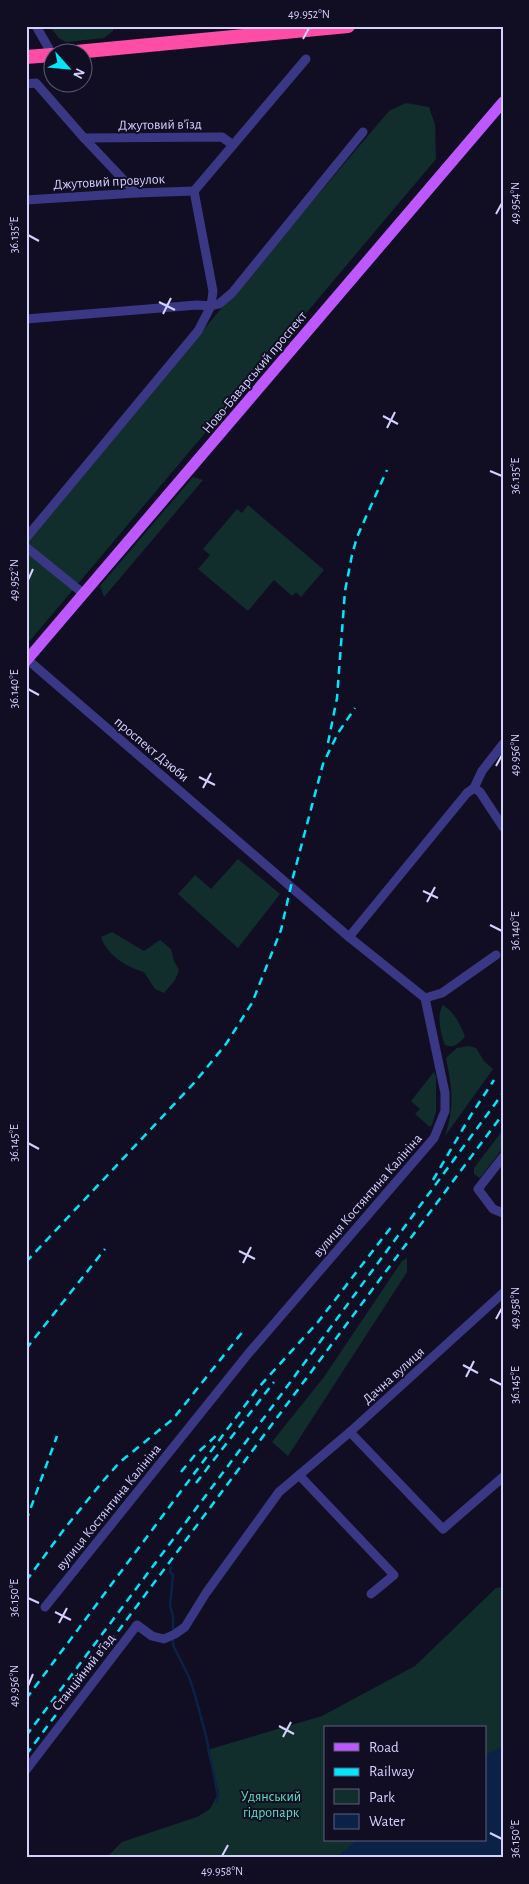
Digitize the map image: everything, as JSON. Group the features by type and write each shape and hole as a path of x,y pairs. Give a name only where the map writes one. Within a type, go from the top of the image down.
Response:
{"highway":[{"path":"92,50 348,26"},
{"path":"26,57 42,56"}],"main road":[{"name":"Ново-Баварський проспект","path":"27,660 503,102"}],"street":[{"path":"26,27 36,27 45,42"},
{"path":"26,538 198,331 211,306 213,291 194,191 306,59"},
{"path":"26,84 36,83 136,193"},
{"path":"26,319 218,304 232,293 363,132"},
{"name":"Джутовий в’їзд","path":"84,138 222,137 233,145"},
{"name":"Джутовий провулок","path":"26,200 194,191"},
{"path":"26,547 84,594"},
{"name":"проспект Дзюби","path":"27,660 349,937"},
{"path":"496,955 442,993 424,998 349,937 467,793 474,788 482,771 503,744"},
{"path":"474,788 480,792 503,827"},
{"name":"вулиця Костянтина Калініна","path":"46,1608 248,1354 434,1138 445,1111 445,1094 424,998"},
{"path":"503,1157 478,1189 493,1209 503,1213"},
{"name":"Дачна вулиця","path":"171,1636 185,1627 206,1593 279,1492 350,1432 503,1293"},
{"path":"350,1432 443,1529 503,1477"},
{"path":"299,1475 394,1575 371,1594"},
{"name":"Станційний в’їзд","path":"26,1770 136,1625 152,1636 171,1636"}],"green space":[{"path":"49,26 113,26 113,31 104,38 66,42 59,38"},
{"path":"406,103 429,107 435,125 436,159 28,643 26,641 26,544 214,317 389,111"},
{"path":"193,477 203,480 104,597 100,586"},
{"path":"248,505 324,570 301,597 296,592 292,596 274,580 248,611 198,569 210,555 203,549 237,509 242,513"},
{"path":"238,859 280,894 238,948 178,894 195,875 211,889"},
{"path":"112,932 144,951 160,940 171,949 179,970 175,980 164,993 155,989 144,972 131,967 112,955 101,937"},
{"path":"443,1005 457,1019 465,1037 454,1046 445,1045 442,1036 440,1014"},
{"path":"469,1046 476,1048 484,1061 493,1069 445,1136 452,1097 446,1058 457,1048"},
{"path":"434,1072 436,1076 436,1111 430,1127 415,1114 420,1109 411,1101"},
{"path":"503,1130 503,1148 480,1178 474,1174 474,1168"},
{"path":"407,1258 407,1272 288,1456 272,1442 324,1377 402,1261"},
{"name":"Удянський гідропарк","path":"503,1587 503,1858 106,1858 122,1842 197,1817 210,1809 219,1792 207,1750 322,1716 415,1666 496,1588"}],"water":[{"path":"503,1746 503,1858 335,1858 355,1842 486,1842 486,1754"}],"waterway":[{"path":"171,1567 170,1572 173,1575 170,1606 173,1616 173,1645 189,1677 195,1695 206,1736 218,1796 217,1802"}],"railway":[{"path":"328,743 337,698 345,591 352,555 357,537 387,470"},
{"path":"26,1262 195,1082 226,1044 252,1003 281,930 323,764 338,733 355,708"},
{"path":"433,1180 494,1080"},
{"path":"26,1736 272,1407 503,1093"},
{"path":"26,1755 503,1114"},
{"path":"26,1699 258,1388 318,1322 392,1226"},
{"path":"26,1349 105,1249"},
{"path":"26,1581 103,1481 120,1462 173,1419 244,1330"},
{"path":"196,1483 274,1382"},
{"path":"181,1472 195,1455 218,1434"},
{"path":"26,1521 57,1436"}]}
